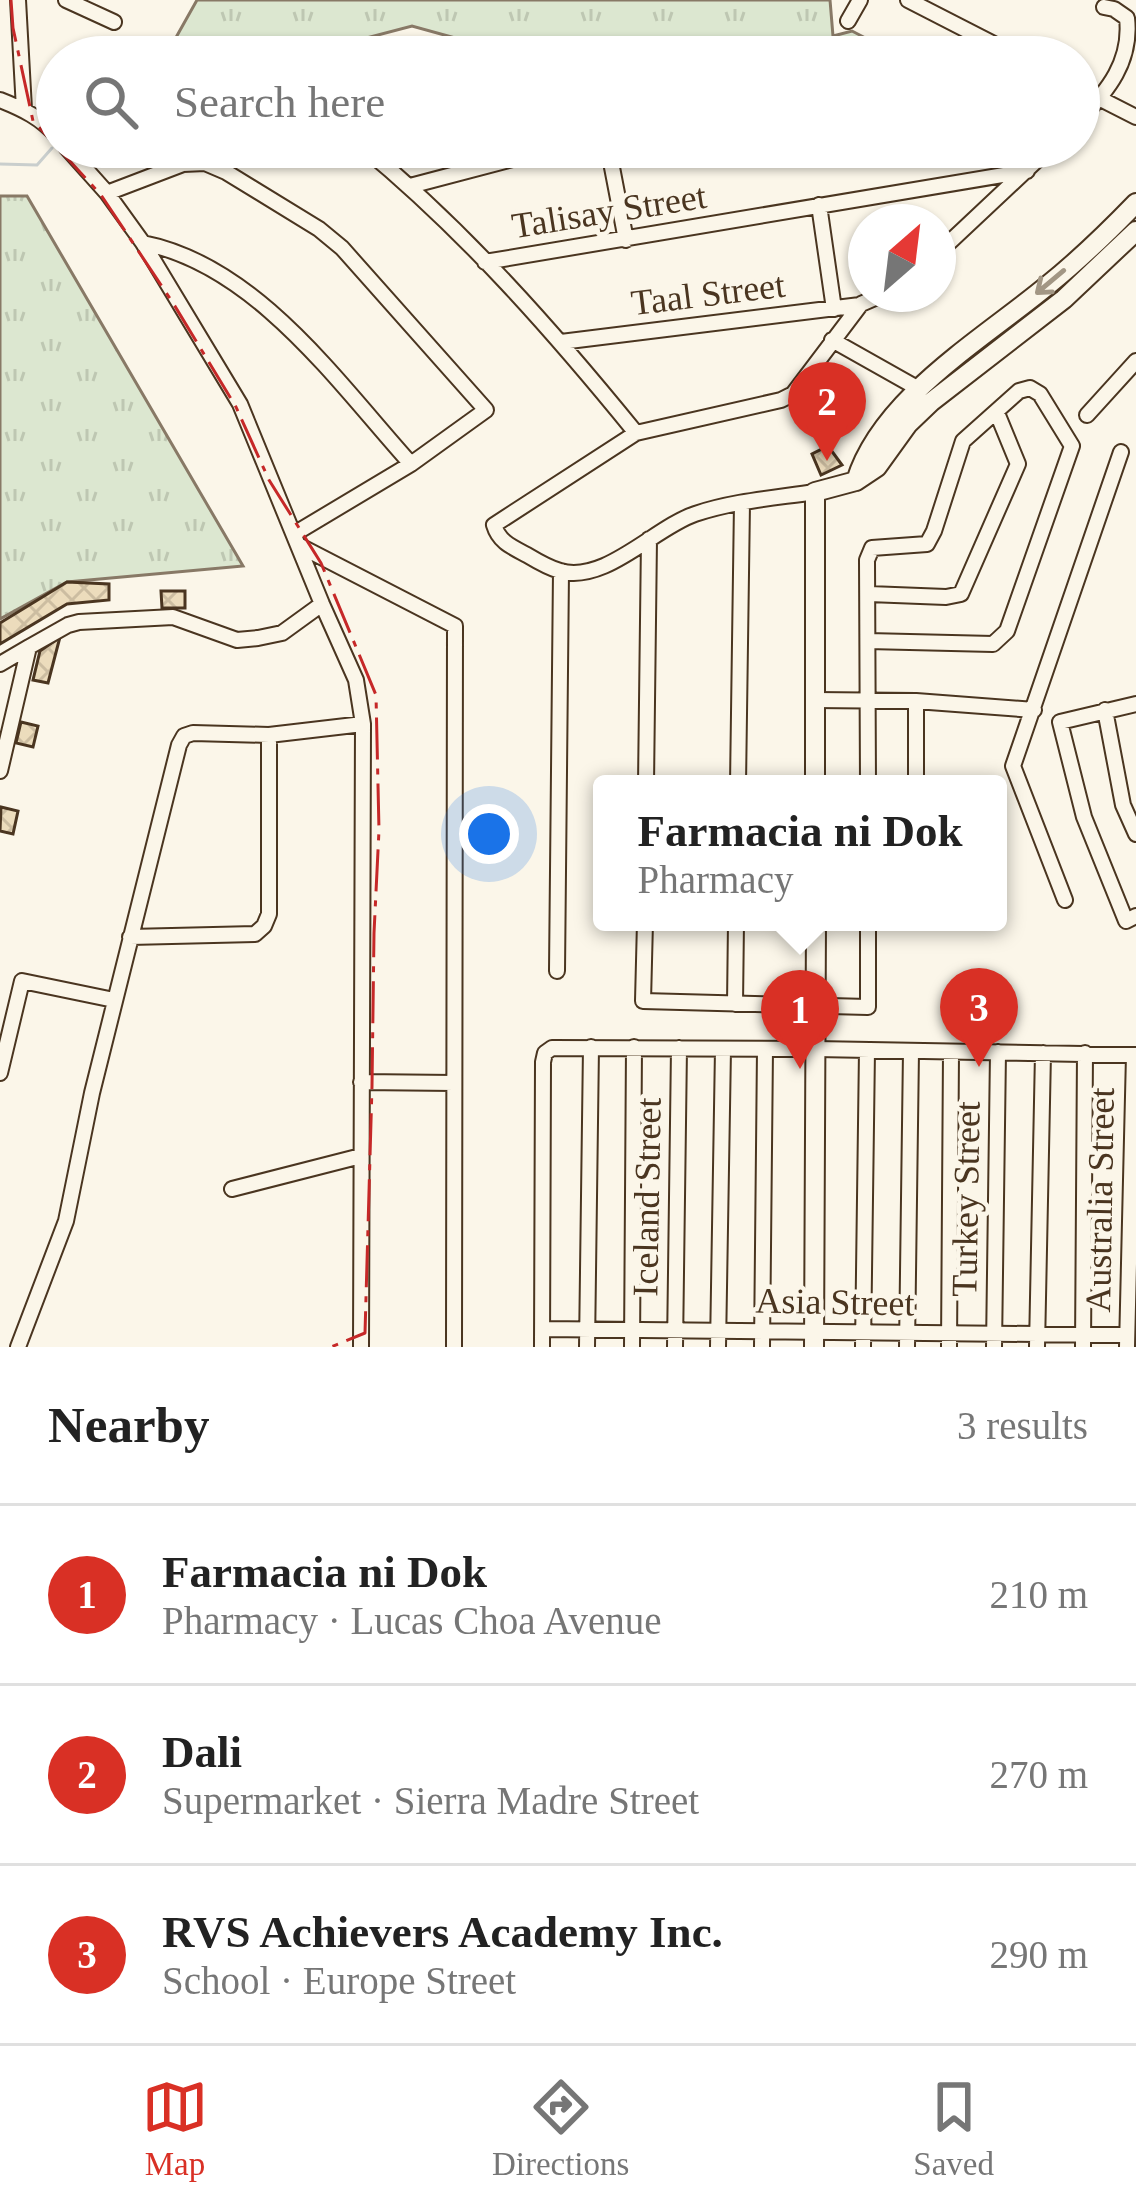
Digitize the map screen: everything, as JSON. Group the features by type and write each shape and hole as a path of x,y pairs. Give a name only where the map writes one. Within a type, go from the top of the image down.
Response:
{"main road":[{"path":"815,775 815,492 856,481 877,467 908,424 1136,203"},
{"path":"856,481 876,436 919,388 1064,299 1136,231"},
{"path":"814,1339 816,931"}],"street":[{"path":"18,0 24,109"},
{"path":"66,0 114,22"},
{"path":"848,21 860,0"},
{"path":"908,0 978,36"},
{"path":"1104,7 1122,13 1128,26 1122,67 1100,99 1136,117"},
{"path":"0,100 36,117"},
{"path":"85,168 143,243 240,404 356,680 363,724 361,1347"},
{"path":"107,193 173,168"},
{"path":"217,168 319,229 341,248 486,410 296,539"},
{"path":"388,168 561,342 635,433"},
{"path":"410,186 478,168"},
{"path":"612,168 626,240"},
{"path":"956,236 1030,168"},
{"name":"Talisay Street","path":"485,262 1027,171"},
{"path":"819,205 834,309"},
{"path":"143,243 185,255 264,304 411,464"},
{"name":"Taal Street","path":"561,342 848,306"},
{"path":"815,492 693,514 588,572 561,571 504,542 494,525 635,433 794,394 855,312"},
{"path":"832,340 919,388"},
{"path":"1087,415 1136,361"},
{"path":"868,641 994,644 1007,631 1072,446 1040,394 1030,388 1019,391 963,441 927,544 872,548 867,560 868,775"},
{"path":"869,595 961,594 1018,464 997,413"},
{"path":"1065,900 1013,766 1121,452"},
{"path":"738,775 742,503"},
{"path":"296,539 454,626 454,1347"},
{"path":"646,775 649,539"},
{"path":"557,970 561,571"},
{"path":"0,664 79,622 173,617 237,640 282,633 322,604"},
{"path":"0,771 29,647"},
{"path":"815,700 916,701 1034,710"},
{"path":"916,701 916,775"},
{"path":"1136,704 1060,722 1084,817 1126,921 1136,916"},
{"path":"1105,710 1123,805 1136,834"},
{"path":"18,1347 66,1221 114,1000 179,745 193,733 269,735 363,724"},
{"path":"130,937 255,934 264,926 269,914 269,735"},
{"path":"645,931 643,1001 816,1011 868,1006 868,931"},
{"path":"735,1004 736,931"},
{"path":"0,1073 22,981 114,1000"},
{"path":"587,1347 591,1047"},
{"path":"632,1339 634,1047"},
{"path":"542,1347 545,1053 552,1048 1135,1055"},
{"name":"Iceland Street","path":"675,1339 679,1048"},
{"path":"718,1339 723,1049"},
{"path":"762,1339 765,1049"},
{"path":"863,1339 867,1050"},
{"path":"907,1340 910,1051"},
{"path":"949,1341 951,1052"},
{"name":"Turkey Street","path":"994,1340 998,1052"},
{"path":"1037,1340 1043,1053"},
{"path":"1083,1342 1085,1054"},
{"name":"Australia Street","path":"1127,1341 1135,1055"},
{"path":"362,1082 454,1083"},
{"path":"232,1189 361,1156"},
{"name":"Asia Street","path":"543,1329 587,1329 632,1339 1127,1341"}],"green space":[{"path":"197,0 830,0 833,36 448,36 412,26 374,36 177,36"},
{"path":"0,196 27,196 243,566 67,582 0,619"}],"building":[{"path":"828,446 842,465 821,475 812,454"},
{"path":"67,582 109,584 109,600 67,604 0,644 0,623"},
{"path":"161,591 185,591 185,608 162,608"},
{"path":"60,637 48,683 33,680 40,651"},
{"path":"21,722 38,726 33,747 16,743"},
{"path":"1,807 18,811 13,834 0,831"}],"waterway":[{"path":"0,164 36,165"}],"power":[{"path":"11,0 36,124"},
{"path":"76,168 101,195 236,407 269,480 321,563 376,695 379,830 365,1333 331,1347"}],"place":[{"name":"Dali","path":"827,461"},
{"name":"RVS Achievers Academy Inc.","path":"979,1067"},
{"name":"Farmacia ni Dok","path":"800,1069"}]}
